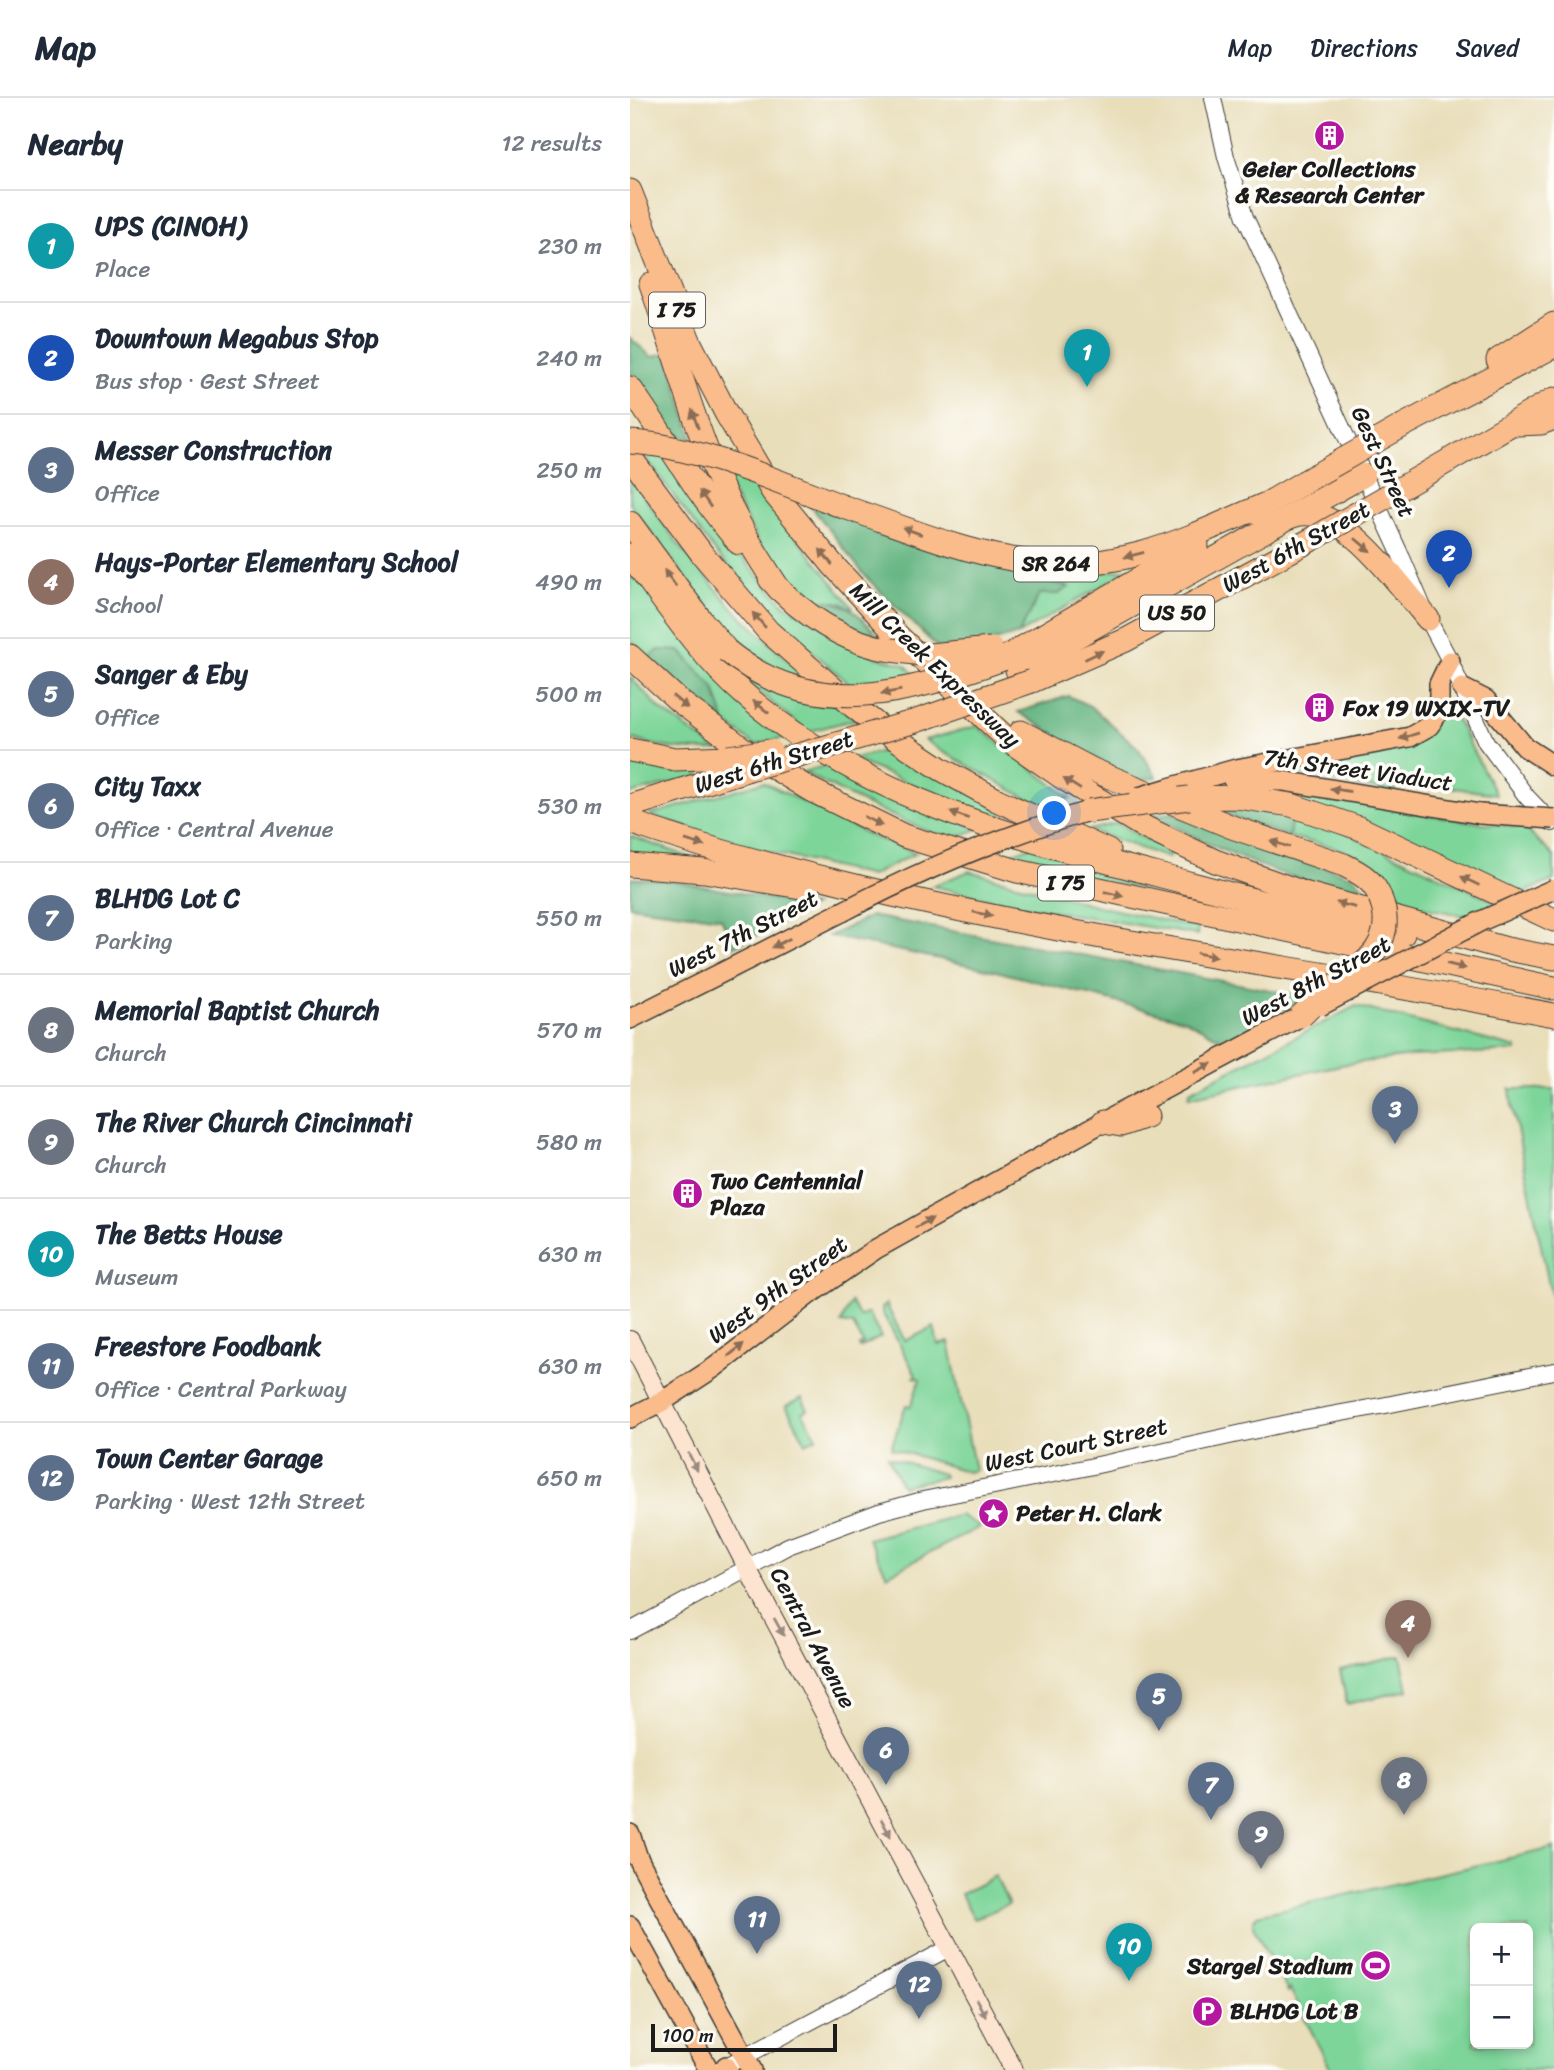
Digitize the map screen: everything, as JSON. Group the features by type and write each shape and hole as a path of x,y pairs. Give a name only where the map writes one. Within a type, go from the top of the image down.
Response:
{"highway":[{"name":"Mill Creek Expressway","path":"630,191 690,343 726,413 773,492 897,635 1007,739 1066,780 1146,828 1215,861 1304,893 1507,949 1554,958"},
{"path":"630,212 694,420 744,534 779,589"},
{"path":"1463,393 1473,376 1554,324"},
{"name":"US 50","path":"630,523 701,620 727,651 750,668 778,683 816,693 882,694 1011,665 1083,612 1273,513 1304,482 1404,425 1554,346"},
{"path":"630,388 724,527 779,589 831,629 867,644 891,650 1011,665 1273,513 1364,475"},
{"name":"West 6th Street","path":"630,806 661,796 737,763 853,738 916,721 1011,665 1126,640 1318,536 1554,399"},
{"path":"1508,425 1541,423 1554,418"},
{"name":"SR 264","path":"630,442 649,443 697,454 981,554 1024,563 1082,564 1144,553 1273,513"},
{"path":"630,457 702,555 768,631 892,737 997,800 1101,849 1189,883"},
{"path":"630,464 668,508"},
{"path":"1273,513 1313,514 1326,519 1362,543 1428,619"},
{"path":"630,555 698,645 744,694 844,765 882,785 979,823 1075,854 1364,928 1507,949"},
{"name":"I 75","path":"630,656 679,701 742,748 809,789 904,836 1030,874 1554,988"},
{"path":"959,693 1049,749 1093,770 1232,827 1344,865 1370,881 1384,909 1384,929 1379,948 1360,969 1322,995 1301,1016"},
{"path":"630,750 675,759 737,763"},
{"path":"1089,811 1179,793 1237,797 1302,809 1359,828 1554,920"},
{"path":"630,821 771,865 916,901 1247,962 1427,990 1554,1015"},
{"path":"630,865 704,871 841,894 916,901"},
{"path":"1103,1122 1121,1125 1146,1116"}],"main road":[{"path":"1179,793 1236,769 1410,737 1422,732 1429,726 1439,708 1439,684 1450,661"},
{"path":"1462,688 1486,700 1525,747 1554,766"},
{"name":"7th Street Viaduct","path":"1179,793 1239,779 1283,781 1480,814 1554,819"},
{"name":"West 7th Street","path":"630,1019 937,865 1004,838 1089,811"},
{"name":"West 8th Street","path":"1103,1122 1481,921 1554,888"},
{"name":"West 9th Street","path":"630,1418 663,1401 715,1367 813,1292 876,1249 1103,1122"},
{"name":"Central Avenue","path":"630,1340 1014,2070"},
{"path":"630,1835 633,1858 748,2063"},
{"path":"630,1926 721,2069"}],"street":[{"name":"Gest Street","path":"1213,98 1226,157 1245,217 1428,619 1492,751 1527,797 1554,824"},
{"name":"West Court Street","path":"630,1630 748,1567 830,1528 879,1511 1289,1422 1396,1404 1554,1371"},
{"path":"721,2069 748,2063 949,1948"}],"green space":[{"path":"630,338 652,357 667,353 693,439 672,434 630,371"},
{"path":"643,454 668,457 721,532 785,605 876,657 904,664 918,678 853,687 771,615 712,548"},
{"path":"722,473 763,488 794,534 854,609 842,603 823,600 818,606 800,591 763,551"},
{"path":"630,477 678,544 732,607 810,682 779,671 731,638 630,504"},
{"path":"810,505 1018,570 1020,574 1069,587 1058,594 1039,594 1019,634 985,644 939,649 866,577"},
{"path":"630,566 788,737 755,745 638,649 630,639"},
{"path":"1131,569 1019,634 1039,593 1058,594 1040,578 1020,574 1018,570 1083,574"},
{"path":"823,600 850,609 882,640 827,614 818,606"},
{"path":"659,650 680,651 714,688 725,722 648,658"},
{"path":"738,667 837,705 856,719 807,732 744,679"},
{"path":"630,677 661,710 717,750 673,748 630,738"},
{"path":"1068,696 1090,706 1138,748 1157,777 1133,782 1018,712"},
{"path":"1445,707 1450,707 1496,794 1397,780 1395,792 1277,772 1276,765 1378,750"},
{"path":"977,726 1070,798 1041,806 925,740"},
{"path":"894,748 1003,812 1001,818 963,806 852,759"},
{"path":"630,762 700,771 700,776 630,794"},
{"path":"828,765 978,829 949,840 865,804 803,772"},
{"path":"763,782 874,837 916,853 871,876 736,844 649,815"},
{"path":"1253,786 1276,787 1460,820 1524,828 1554,856 1554,880 1521,894"},
{"path":"1226,805 1292,814 1289,837 1207,808"},
{"path":"1172,813 1354,877 1373,897 1318,884 1243,859 1152,815"},
{"path":"1292,814 1321,821 1498,903 1472,917 1395,902 1387,882 1373,864 1338,848 1289,837"},
{"path":"1117,823 1171,855 1168,858 1089,830"},
{"path":"630,836 689,857 689,861 630,861"},
{"path":"1032,846 1287,921 999,858"},
{"path":"969,871 1098,906 1198,928 1197,935 1016,905 932,886"},
{"path":"630,878 668,880 814,906 734,947 721,918 630,906"},
{"path":"871,916 1308,997 1226,1042 1186,1020 992,970 829,936"},
{"path":"1356,1006 1517,1048 1517,1051 1412,1056 1346,1064 1189,1097 1190,1091"},
{"path":"1510,1089 1554,1089 1554,1309 1512,1105"},
{"path":"851,1302 860,1317 868,1313 881,1337 860,1348 863,1343 853,1325 841,1323"},
{"path":"886,1304 905,1341 934,1327 938,1345 949,1342 975,1470 968,1472 891,1448 906,1405 911,1406 920,1379 914,1377 916,1375 882,1312"},
{"path":"802,1398 808,1410 802,1412 817,1437 806,1443 786,1406"},
{"path":"888,1457 943,1474 944,1477 902,1486"},
{"path":"960,1515 980,1527 887,1575 868,1539"},
{"path":"1401,1656 1408,1690 1347,1704 1340,1670"},
{"name":"Stargel Stadium","path":"1554,1848 1554,2070 1331,2070 1290,1989 1288,1992 1253,1927 1257,1915"},
{"path":"995,1876 1009,1904 974,1919 961,1894"}],"place":[{"name":"Geier Collections & Research Center","path":"1329,135"},
{"name":"UPS (CINOH)","path":"1087,387"},
{"name":"Downtown Megabus Stop","path":"1449,588"},
{"name":"Fox 19 WXIX-TV","path":"1320,708"},
{"name":"Messer Construction","path":"1395,1144"},
{"name":"Two Centennial Plaza","path":"687,1194"},
{"name":"Peter H. Clark","path":"993,1513"},
{"name":"Hays-Porter Elementary School","path":"1408,1658"},
{"name":"Sanger & Eby","path":"1159,1731"},
{"name":"City Taxx","path":"886,1785"},
{"name":"Memorial Baptist Church","path":"1404,1815"},
{"name":"BLHDG Lot C","path":"1211,1820"},
{"name":"The River Church Cincinnati","path":"1261,1869"},
{"name":"Freestore Foodbank","path":"757,1954"},
{"name":"Stargel Stadium","path":"1376,1966"},
{"name":"The Betts House","path":"1129,1981"},
{"name":"BLHDG Lot B","path":"1207,2011"},
{"name":"Town Center Garage","path":"919,2019"}]}
